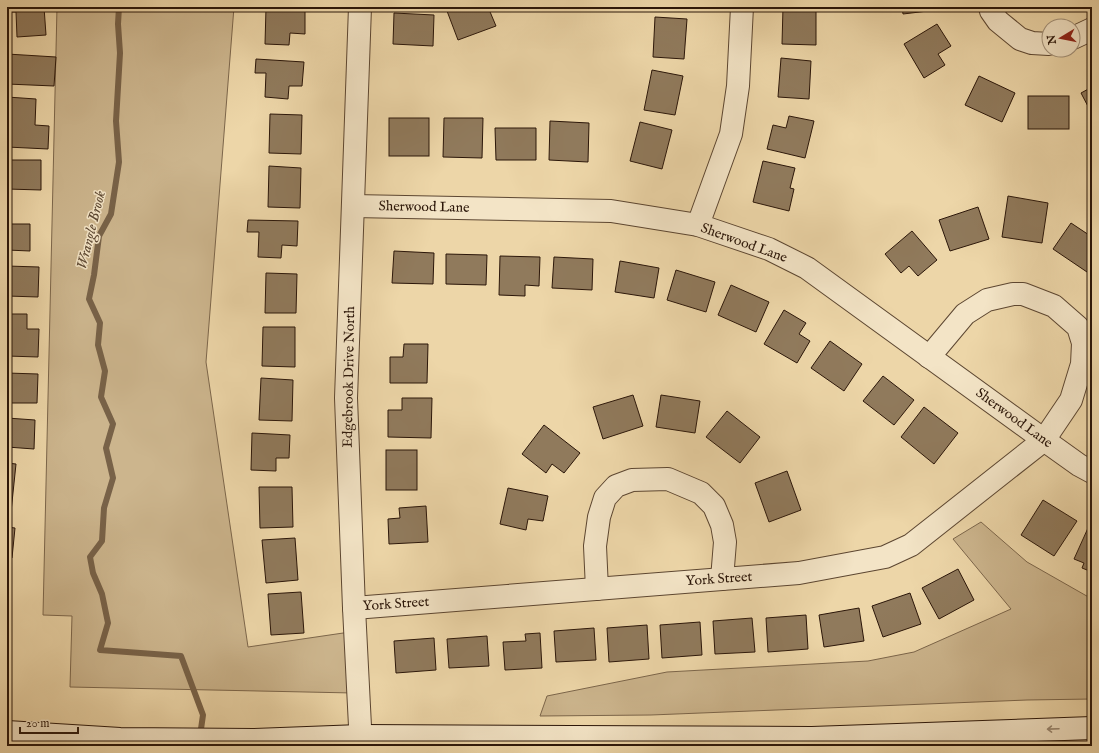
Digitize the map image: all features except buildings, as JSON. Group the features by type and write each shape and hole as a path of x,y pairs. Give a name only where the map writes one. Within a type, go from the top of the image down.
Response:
{"street":[{"name":"Edgebrook Drive North","path":"360,7 346,398 360,741"},
{"path":"698,225 731,134 738,86 742,7"},
{"path":"990,7 998,21 1020,39 1032,43 1041,44"},
{"path":"1081,34 1092,29"},
{"name":"Sherwood Lane","path":"353,206 611,211 698,225 769,249 807,268 1044,440 1079,465 1092,472"},
{"name":"York Street","path":"354,608 799,573 885,557 911,545 1044,440 1071,400 1082,364 1083,343 1078,327 1054,306 1024,294 1012,294 987,300 965,314 929,357"},
{"path":"597,589 594,546 599,517 605,498 616,486 632,480 668,479 701,493 714,506 722,525 725,542 722,579"},
{"path":"7,732 120,739 360,741 812,738 1092,728"}],"shaded area":[{"path":"57,7 234,7 206,362 248,647 350,632 353,693 70,687 72,616 43,615"},
{"path":"981,522 1027,562 1092,599 1092,699 1027,700 651,715 540,716 547,696 667,672 868,661 914,652 1011,609 953,539"}],"waterway":[{"name":"Wrangle Brook","path":"119,7 118,24 120,53 116,121 119,162 111,214 99,236 89,299 100,323 98,345 105,371 101,397 113,424 106,448 113,478 104,508 102,541 90,557 93,573 102,594 108,623 100,650 181,656 203,715 200,736"}]}
